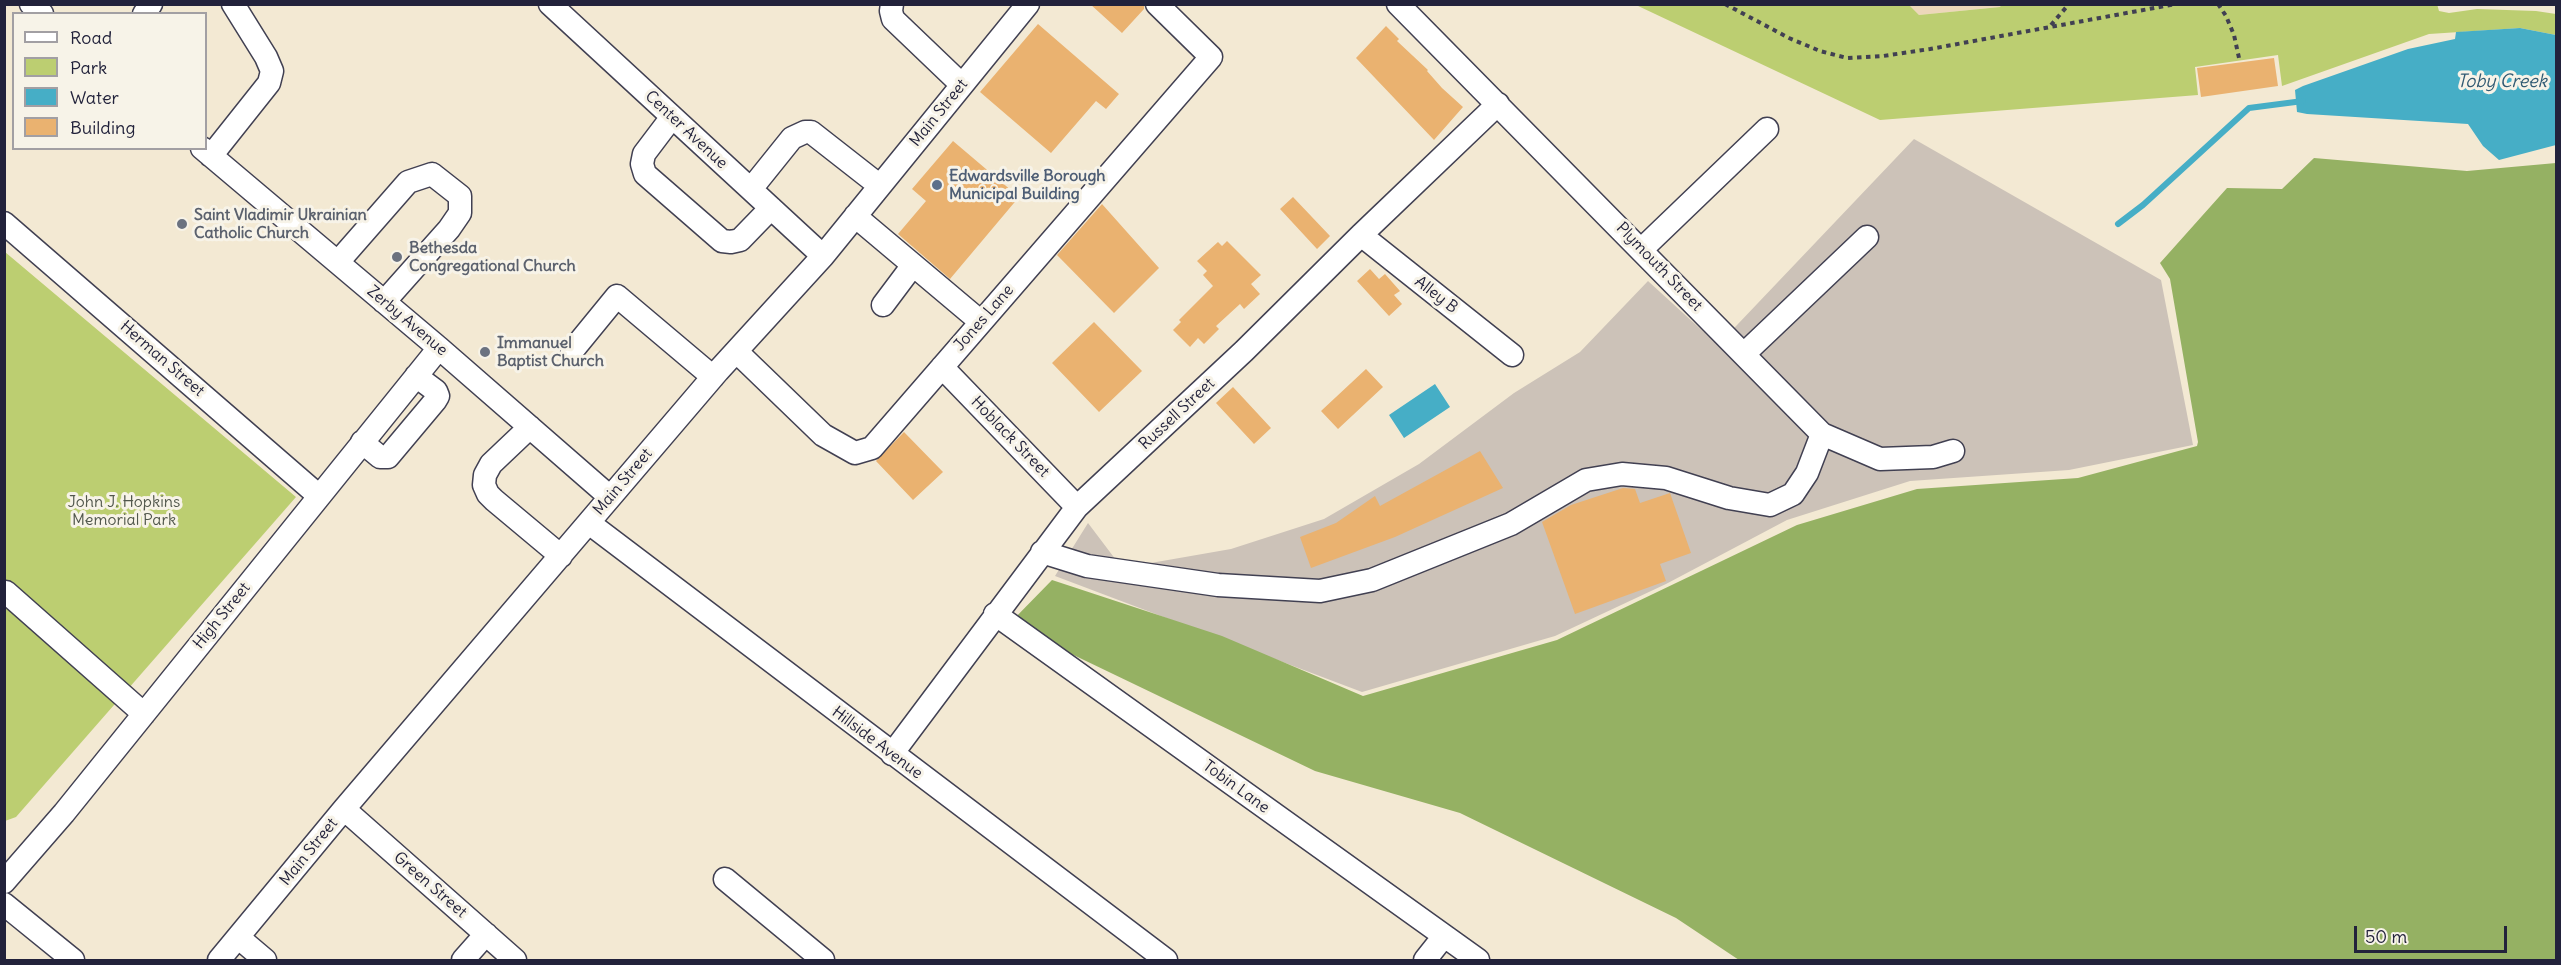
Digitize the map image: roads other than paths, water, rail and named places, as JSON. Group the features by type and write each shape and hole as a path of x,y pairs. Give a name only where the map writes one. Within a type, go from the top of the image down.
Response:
{"street":[{"path":"207,152 269,83 272,70 233,4"},
{"name":"Center Avenue","path":"550,4 823,256"},
{"path":"892,4 893,19 962,85"},
{"name":"Jones Lane","path":"737,351 823,435 855,453 872,448 1211,57 1157,4"},
{"name":"Plymouth Street","path":"1398,4 1822,434 1880,459 1933,457 1953,452"},
{"name":"Main Street","path":"219,960 344,809 610,497 713,377 823,256 962,85 1014,9"},
{"name":"Russell Street","path":"891,754 1077,507 1244,351 1360,235 1498,104"},
{"path":"672,117 644,154 642,164 645,174 722,241 740,240 771,208"},
{"path":"1641,250 1767,129"},
{"path":"751,189 792,138 805,132 812,132 880,186"},
{"name":"Zerby Avenue","path":"207,152 439,348 610,497"},
{"path":"338,262 408,182 432,174 460,196 460,213 449,229 384,302"},
{"path":"855,216 981,322"},
{"name":"Herman Street","path":"4,223 319,496"},
{"name":"Alley B","path":"1360,235 1512,355"},
{"path":"1744,354 1868,237"},
{"path":"883,305 913,265"},
{"path":"572,351 617,296 713,377"},
{"name":"High Street","path":"4,882 144,714 439,348"},
{"name":"Hoblack Street","path":"942,367 1077,507"},
{"path":"362,442 380,457 388,457 435,401 438,396 436,391 416,376"},
{"path":"530,428 491,464 485,475 484,485 494,500 561,556"},
{"path":"1042,552 1087,566 1218,585 1320,591 1372,580 1502,528 1586,480 1622,474 1666,478 1729,498 1770,505 1793,494 1807,473 1822,434"},
{"name":"Hillside Avenue","path":"589,523 891,754 1166,960"},
{"path":"6,592 144,714"},
{"name":"Tobin Lane","path":"995,614 1478,960"},
{"name":"Green Street","path":"344,809 515,960"},
{"path":"725,879 823,960"},
{"path":"4,904 73,960"},
{"path":"463,960 486,934"},
{"path":"1425,960 1444,936"},
{"path":"239,938 265,960"}],"water":[{"name":"Toby Creek","path":"2520,28 2556,35 2556,145 2499,160 2483,146 2468,124 2297,112 2295,90 2303,86 2408,49 2455,39 2456,32"},
{"path":"1435,384 1450,407 1404,438 1389,415"}],"waterway":[{"name":"Toby Creek","path":"2118,224 2143,205 2249,108 2303,101"}],"place":[{"name":"Edwardsville Borough Municipal Building","path":"937,185"},
{"name":"Saint Vladimir Ukrainian Catholic Church","path":"182,224"},
{"name":"Bethesda Congregational Church","path":"397,257"},
{"name":"Immanuel Baptist Church","path":"485,352"}],"park label":[{"name":"John J. Hopkins Memorial Park","path":"124,511"}]}
